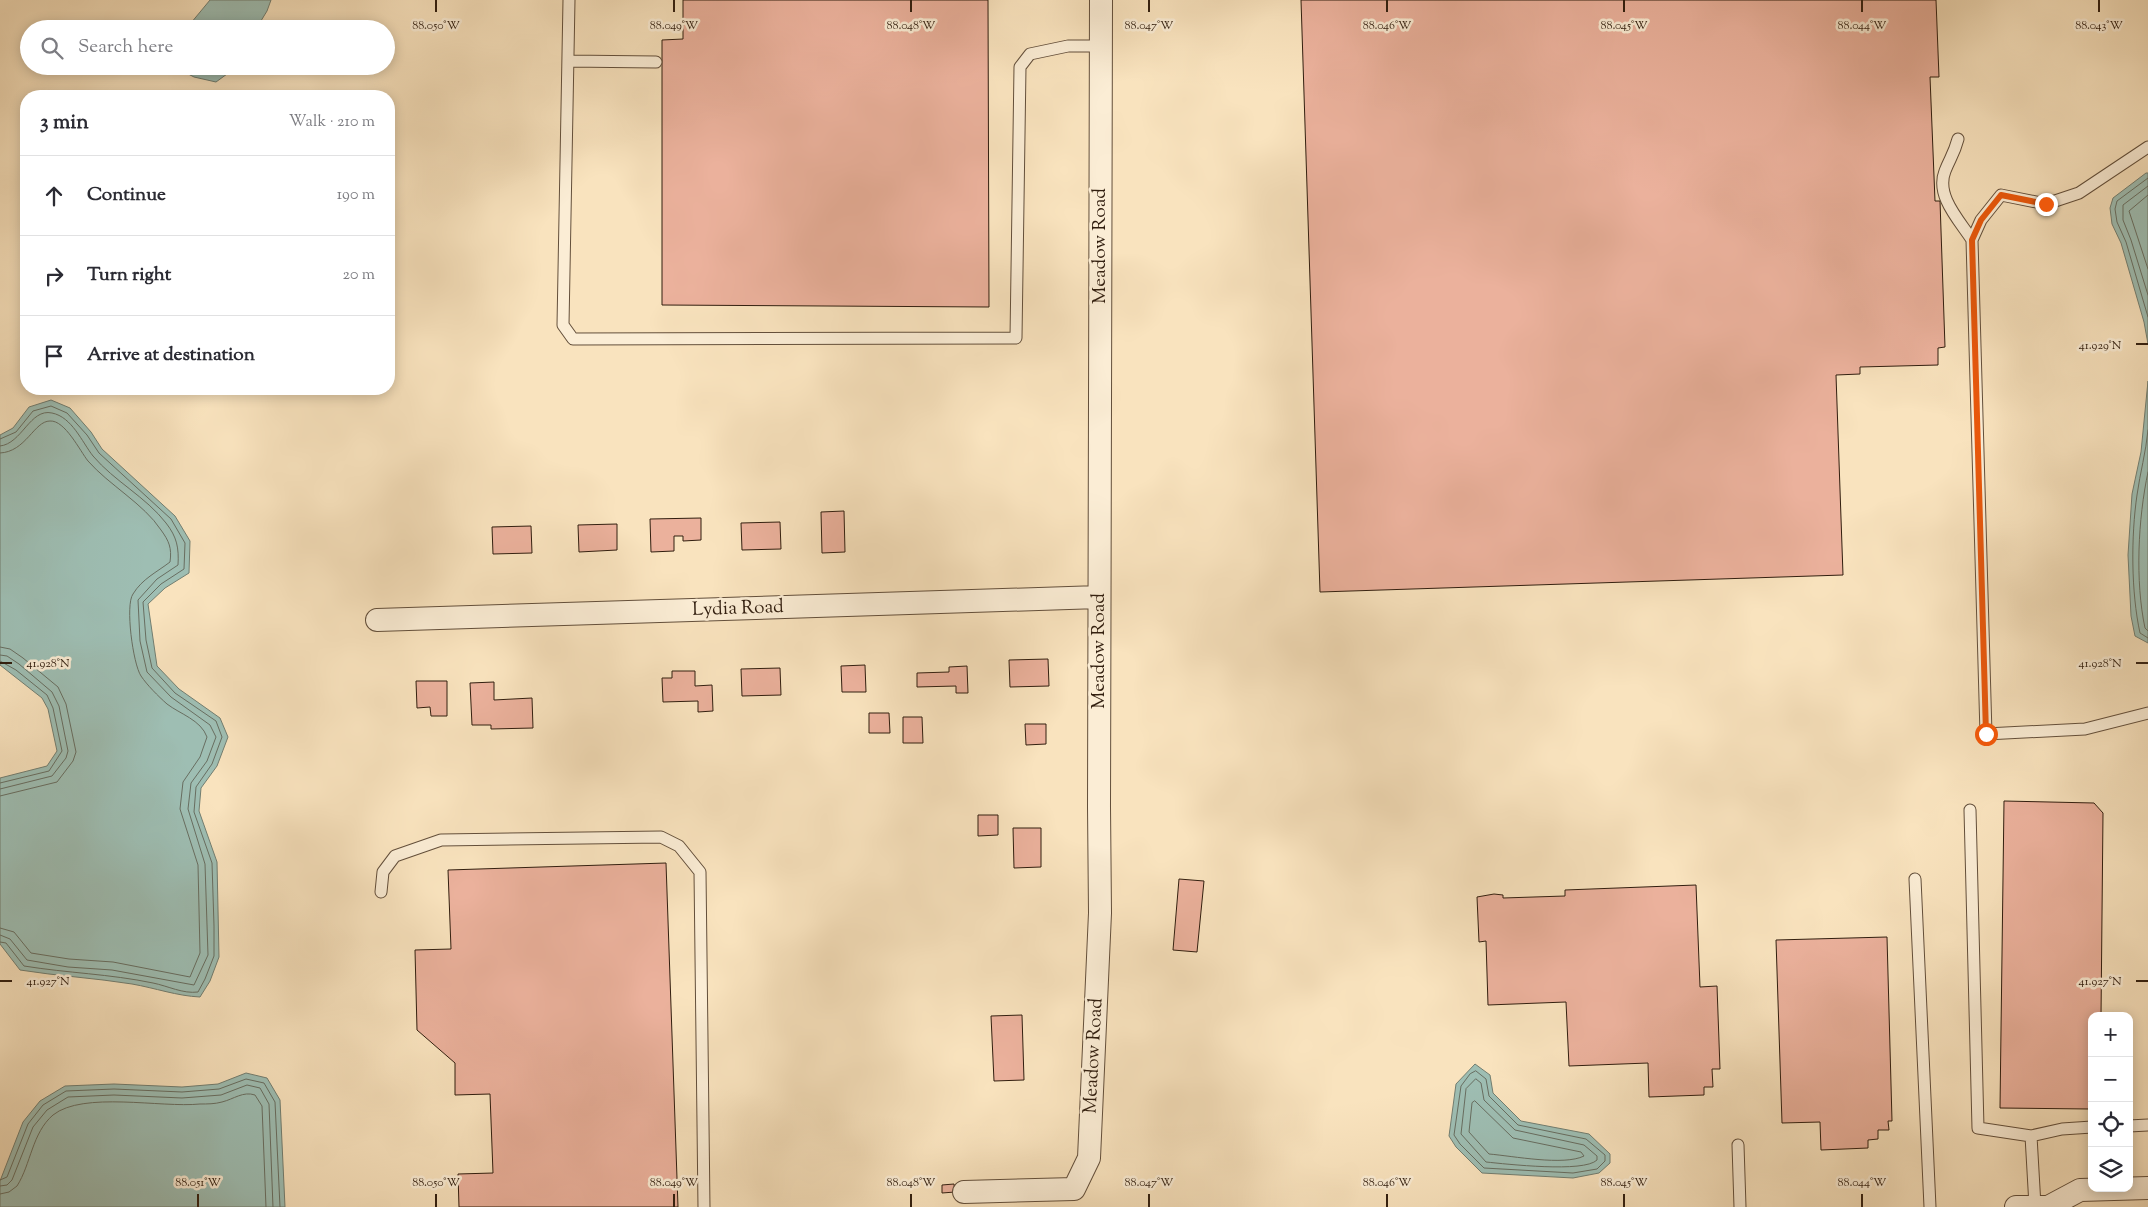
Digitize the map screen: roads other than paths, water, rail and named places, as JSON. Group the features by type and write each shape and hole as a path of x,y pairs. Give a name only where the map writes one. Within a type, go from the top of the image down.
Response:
{"street":[{"name":"Meadow Road","path":"964,1192 1074,1189 1089,1158 1100,914 1101,0"},
{"name":"Lydia Road","path":"377,620 1099,598"},
{"path":"2041,1207 2080,1190 2148,1188"}],"lane":[{"path":"569,0 563,325 573,339 1016,338 1020,67 1030,54 1068,46 1101,46"},
{"path":"568,61 656,62"},
{"path":"1958,139 1954,156 1944,171 1942,185 1944,197 1972,240"},
{"path":"2148,147 2079,193 2071,196 2046,204 2001,195 1981,220 1972,240 1986,734 2085,729 2148,713"},
{"path":"1970,810 1978,1128 2032,1136 2062,1129 2088,1128"},
{"path":"381,892 383,872 395,856 441,840 661,837 679,846 700,872 704,1207"},
{"path":"1915,879 1930,1207"},
{"path":"2133,1126 2148,1126"},
{"path":"2032,1136 2041,1207"},
{"path":"1738,1145 1740,1207"}],"water":[{"path":"210,0 271,0 262,20 193,20"},
{"path":"190,75 226,75 216,82"},
{"path":"2148,173 2148,344 2144,322 2121,243 2112,224 2110,208 2113,198"},
{"path":"2148,381 2148,643 2135,636 2131,616 2128,555 2132,494 2141,452"},
{"path":"51,400 70,408 91,432 102,449 175,516 190,541 189,573 165,588 148,604 157,666 179,689 220,718 228,737 217,766 201,788 199,811 217,862 219,957 210,981 200,997 174,994 132,984 20,970 0,944 0,778 47,766 57,751 48,709 42,698 0,665 0,435 13,428 29,407"},
{"path":"1475,1064 1490,1075 1493,1093 1521,1121 1589,1134 1610,1154 1610,1163 1599,1173 1573,1178 1482,1173 1456,1147 1449,1136 1456,1084"},
{"path":"246,1073 267,1078 280,1100 285,1207 0,1207 0,1181 23,1122 40,1101 65,1086 114,1084 182,1087 218,1084"}]}
